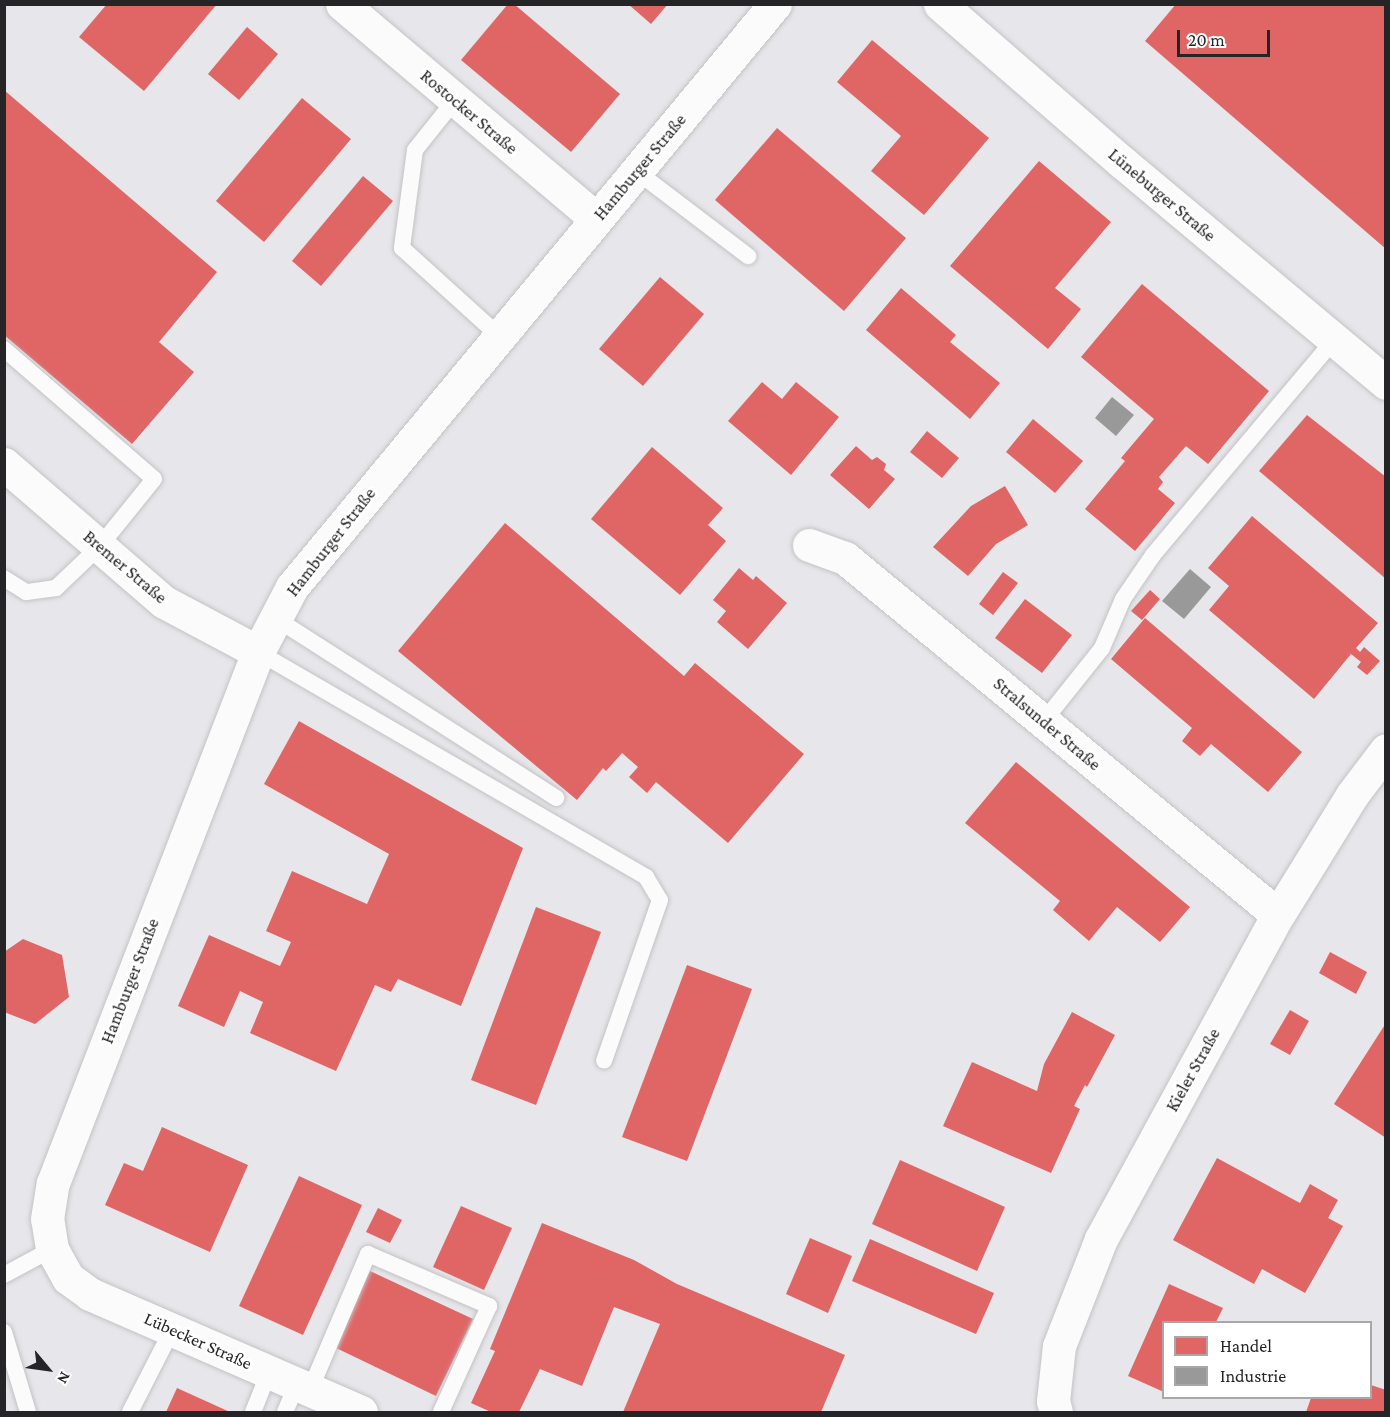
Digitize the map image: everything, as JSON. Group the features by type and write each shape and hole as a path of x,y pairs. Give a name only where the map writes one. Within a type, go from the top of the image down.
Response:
{"street":[{"name":"Rostocker Straße","path":"342,4 596,219"},
{"name":"Hamburger Straße","path":"52,1249 46,1219 53,1183 258,652 292,587 776,4"},
{"name":"Lüneburger Straße","path":"940,4 1386,383"},
{"name":"Bremer Straße","path":"4,464 164,602 258,652"},
{"name":"Stralsunder Straße","path":"809,545 845,558 1278,915"},
{"name":"Kieler Straße","path":"1056,1413 1053,1401 1059,1346 1101,1239 1278,915 1352,795 1386,750"},
{"name":"Lübecker Straße","path":"52,1249 69,1278 90,1294 172,1329 290,1390 361,1413"}],"lane":[{"path":"455,100 415,150 402,248 499,336"},
{"path":"636,171 748,256"},
{"path":"1043,722 1102,648 1123,598 1153,555 1334,340"},
{"path":"4,349 154,479 99,546 56,588 26,592 4,578"},
{"path":"275,618 556,798"},
{"path":"258,652 646,878 660,900 604,1061"},
{"path":"4,1275 52,1249"},
{"path":"253,1413 290,1390 368,1254 489,1306 441,1413"},
{"path":"130,1413 172,1329"},
{"path":"4,1332 28,1413"}],"building: Handel":[{"path":"107,4 217,4 144,91 79,37"},
{"path":"508,4 514,4 620,94 571,152 461,60"},
{"path":"628,4 668,4 651,24"},
{"path":"1176,4 1386,4 1386,249 1145,41"},
{"path":"247,27 278,54 239,100 208,74"},
{"path":"872,40 989,138 924,215 871,171 901,136 837,82"},
{"path":"4,90 217,272 159,342 194,372 132,444 4,335"},
{"path":"302,98 351,139 264,242 216,201"},
{"path":"777,128 906,238 844,311 715,200"},
{"path":"1039,161 1111,222 1055,288 1081,309 1048,349 950,266"},
{"path":"363,176 393,201 321,286 292,261"},
{"path":"660,277 704,314 643,386 599,349"},
{"path":"1142,284 1269,391 1208,464 1186,446 1159,477 1163,482 1158,489 1175,503 1135,551 1085,509 1125,461 1121,458 1154,419 1081,357"},
{"path":"901,288 956,335 950,342 1000,383 970,419 866,330"},
{"path":"762,382 782,399 796,382 839,417 791,475 728,421"},
{"path":"1307,415 1386,477 1386,579 1259,471"},
{"path":"1033,419 1083,461 1055,493 1006,452"},
{"path":"927,431 959,458 942,478 910,452"},
{"path":"856,446 872,460 877,457 886,464 884,470 895,479 869,509 830,475"},
{"path":"652,447 723,508 708,525 726,541 680,595 591,519"},
{"path":"1005,486 1028,525 996,544 968,576 933,547 971,506"},
{"path":"1252,516 1378,623 1356,648 1360,652 1364,647 1380,661 1367,675 1357,667 1361,662 1351,654 1314,699 1209,610 1229,586 1208,568"},
{"path":"505,523 684,676 695,663 804,754 728,843 656,782 647,793 629,777 638,767 622,753 606,771 603,768 577,800 398,651"},
{"path":"739,568 753,580 756,576 787,603 748,649 717,622 726,611 713,600"},
{"path":"1003,572 1018,583 993,615 979,604"},
{"path":"1150,590 1160,599 1142,620 1131,611"},
{"path":"1025,599 1072,635 1042,673 995,638"},
{"path":"1145,618 1302,752 1268,792 1211,744 1200,756 1182,741 1192,728 1111,659"},
{"path":"299,721 523,848 461,1006 398,979 391,992 375,985 336,1071 250,1033 263,1002 240,991 224,1027 178,1006 209,935 280,966 291,942 266,931 292,871 367,904 389,854 264,784"},
{"path":"1016,762 1190,907 1160,942 1117,907 1089,941 1053,910 1060,901 965,823"},
{"path":"536,907 601,932 536,1105 471,1080"},
{"path":"23,939 62,955 69,997 35,1024 4,1012 4,952"},
{"path":"1330,952 1367,972 1356,994 1319,973"},
{"path":"687,965 752,989 687,1161 622,1137"},
{"path":"1290,1010 1309,1021 1290,1055 1270,1044"},
{"path":"1072,1012 1115,1035 1074,1106 1080,1109 1051,1173 943,1126 972,1062 1037,1091 1044,1064"},
{"path":"1386,1023 1386,1138 1334,1104"},
{"path":"162,1127 248,1165 210,1252 105,1205 124,1163 143,1171"},
{"path":"1217,1158 1300,1203 1310,1184 1338,1200 1328,1218 1343,1226 1305,1293 1262,1269 1254,1284 1173,1240"},
{"path":"900,1160 1005,1207 977,1271 872,1224"},
{"path":"299,1176 362,1205 303,1335 239,1306"},
{"path":"461,1206 512,1228 484,1290 433,1267"},
{"path":"378,1208 402,1220 390,1243 366,1232"},
{"path":"542,1223 634,1260 677,1284 845,1355 821,1412 623,1412 660,1324 614,1307 582,1386 540,1369 519,1412 491,1412 471,1403 495,1351 490,1349"},
{"path":"810,1238 852,1256 828,1313 786,1294"},
{"path":"870,1239 994,1293 976,1334 852,1281"},
{"path":"370,1271 473,1319 436,1396 334,1347"},
{"path":"1169,1284 1223,1308 1216,1321 1162,1321 1162,1391 1128,1376"},
{"path":"1372,1385 1386,1390 1386,1412 1306,1412 1311,1399 1372,1399"},
{"path":"177,1388 230,1412 166,1412"}],"building: Industrie":[{"path":"1112,397 1134,415 1116,436 1095,418"},
{"path":"1190,569 1211,587 1184,619 1162,601"}]}
